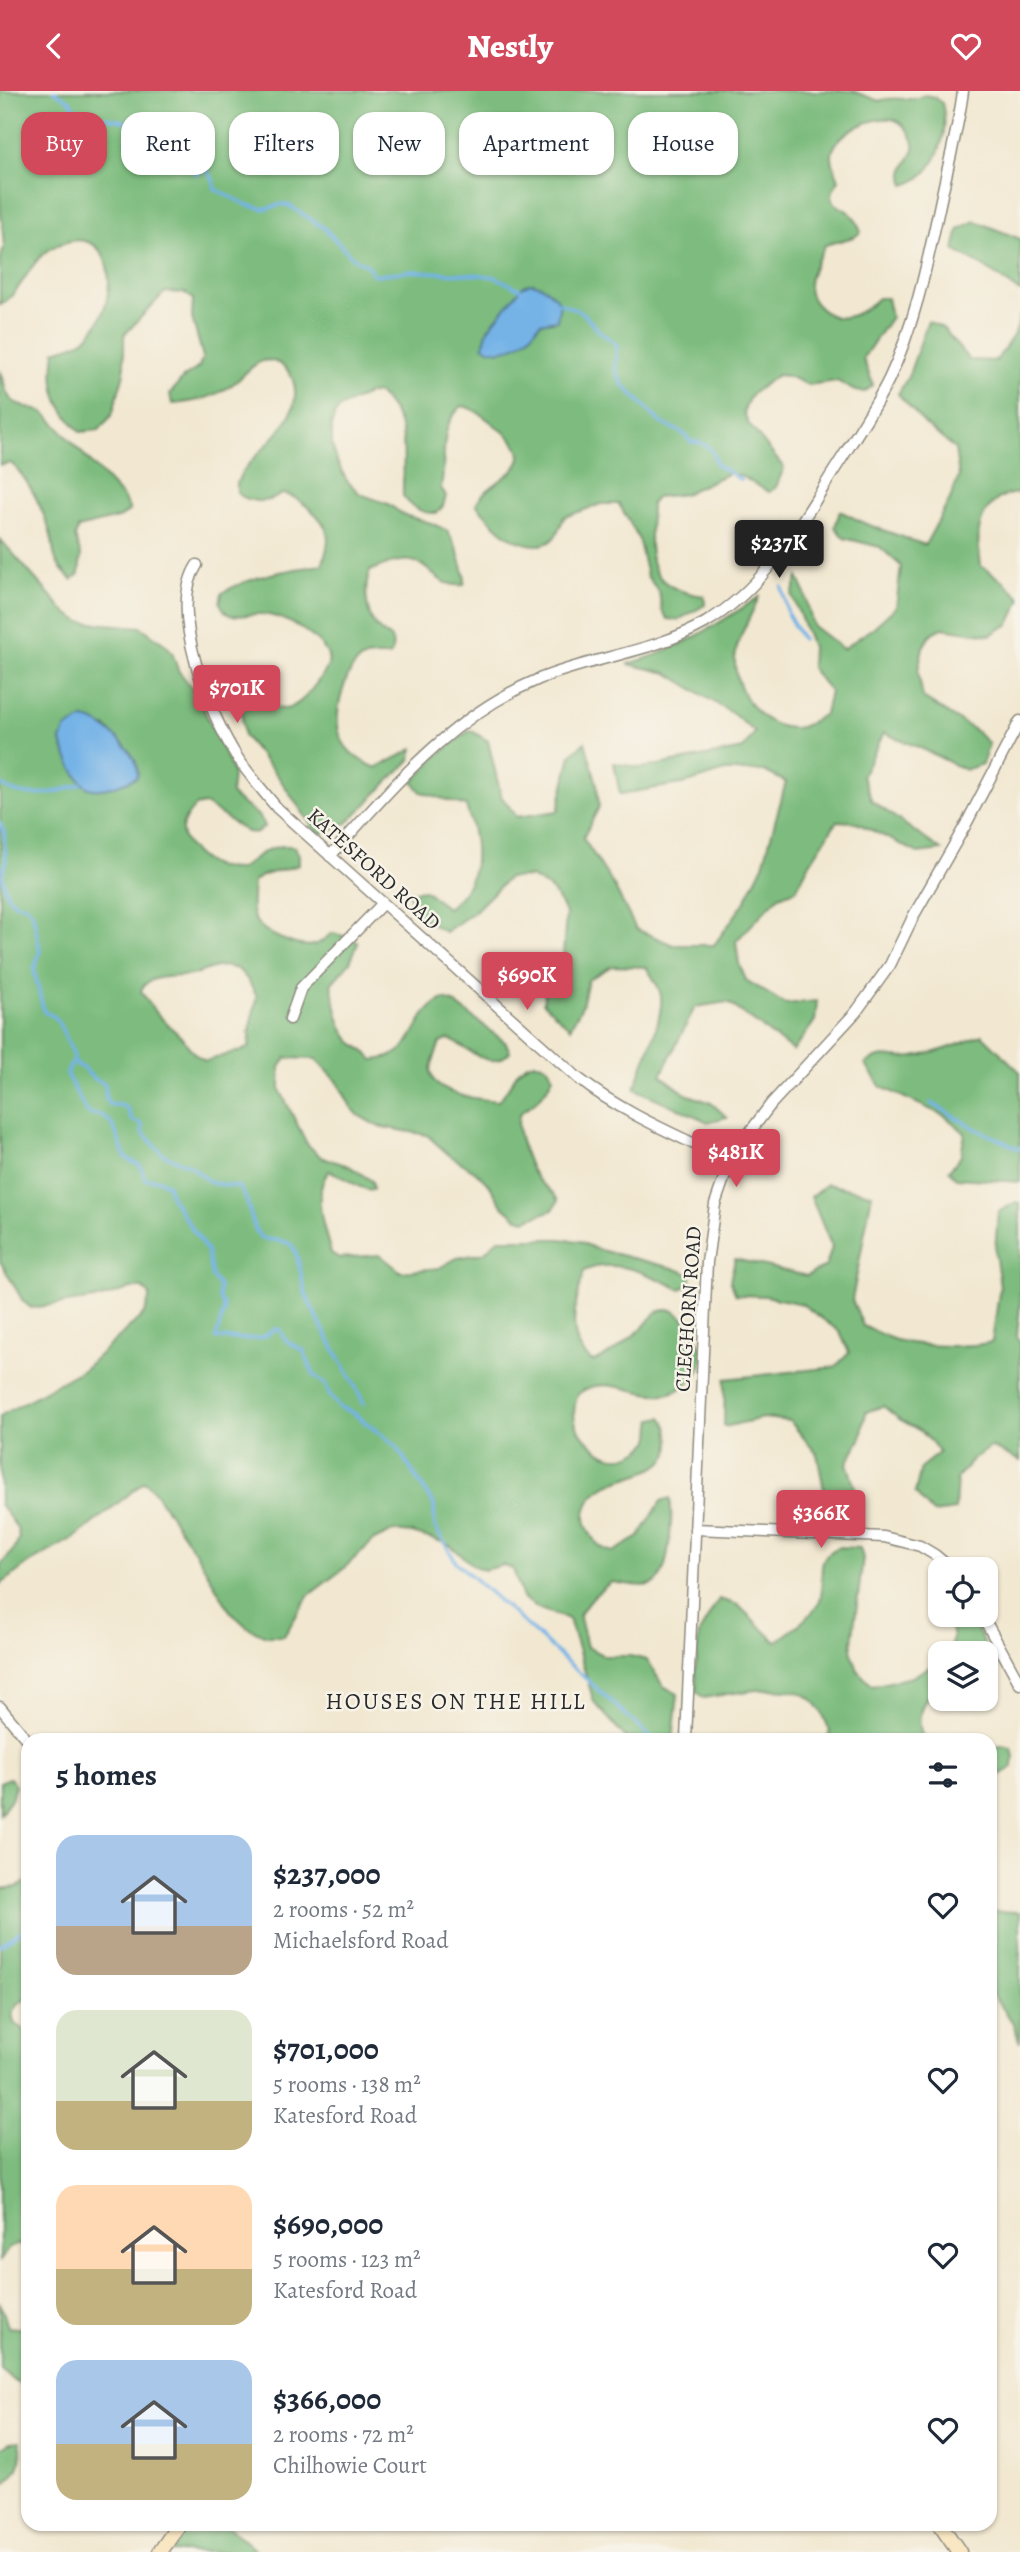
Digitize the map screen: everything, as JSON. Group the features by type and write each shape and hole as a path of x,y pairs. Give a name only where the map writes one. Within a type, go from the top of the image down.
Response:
{"main road":[{"path":"160,2552 174,2531"},
{"path":"945,2531 959,2552"}],"street":[{"path":"330,856 432,746 485,706 552,674 647,646 687,631 724,610 752,587 774,562 872,409 901,349 915,312 962,91"},
{"name":"KATESFORD ROAD","path":"197,565 191,574 186,593 194,657 220,725 236,755 277,808 603,1098 730,1161"},
{"name":"CLEGHORN ROAD","path":"686,1733 709,1234 715,1204 730,1161 751,1128 856,1012 890,965 914,915 1020,721"},
{"path":"290,1019 302,988 383,903"},
{"path":"695,1529 884,1537 920,1546 938,1557"},
{"path":"989,1627 1020,1684"},
{"path":"0,1707 21,1733"}],"green space":[{"path":"0,91 853,91 879,101 890,98 913,99 925,95 934,97 942,103 944,115 942,140 933,163 916,180 905,185 903,171 914,146 908,131 898,121 887,119 867,122 848,132 835,146 832,161 839,180 832,200 853,216 861,232 854,237 825,245 815,264 809,285 816,304 827,313 839,317 859,312 878,298 887,298 891,317 863,358 873,385 865,392 855,391 837,381 808,385 788,376 777,375 752,394 744,412 748,423 784,468 776,487 769,492 739,475 729,473 684,494 657,497 651,504 651,553 653,566 659,577 684,592 704,596 705,605 678,620 668,619 662,611 659,592 647,576 638,537 619,504 601,504 564,517 551,541 541,545 516,540 495,525 476,504 483,494 512,471 519,462 520,453 514,442 477,412 462,406 449,423 444,444 441,488 446,496 443,506 437,513 432,513 418,509 403,496 403,441 397,417 389,405 378,393 368,394 341,407 332,423 332,445 347,481 360,494 388,504 404,515 448,531 465,576 464,585 450,584 440,580 425,567 406,561 370,571 366,591 367,606 375,625 391,639 391,655 367,657 353,667 342,693 338,729 354,756 377,768 413,749 410,760 347,823 318,835 277,775 244,736 238,675 256,685 274,706 288,708 302,700 325,671 327,653 305,631 288,621 261,614 230,615 220,603 222,593 246,582 270,574 322,565 327,549 325,527 303,503 283,494 259,501 237,493 241,474 277,434 291,413 295,389 290,374 278,363 263,361 214,395 172,404 170,394 183,378 199,367 203,357 192,318 193,299 185,293 165,292 124,335 124,373 112,415 99,430 80,432 65,413 56,395 53,375 55,351 82,341 97,324 109,285 107,267 101,252 89,243 72,241 50,249 36,261 14,293 0,305 0,261 4,247 0,201","holes":["534,283 553,322 541,323 527,338 525,285"]},
{"path":"975,221 1020,239 1020,292 954,250 959,229"},
{"path":"1020,315 1020,493 998,499 987,509 978,540 981,566 1003,581 1020,597 1020,601 1009,624 990,635 942,628 931,634 923,647 918,671 923,698 976,731 989,744 982,764 965,770 884,733 862,776 872,801 941,850 918,853 855,822 837,821 796,890 779,896 736,941 739,964 746,980 785,1004 817,1001 815,1021 793,1051 728,1002 695,1007 661,1075 686,1094 711,1103 727,1117 708,1122 635,1089 660,1013 660,992 646,967 612,966 588,980 582,1006 570,1028 543,1003 548,973 563,956 566,913 552,890 531,877 508,878 474,912 445,932 417,915 409,892 425,890 447,908 459,898 467,886 475,861 475,848 466,806 421,792 413,782 439,754 470,730 488,741 501,796 517,817 558,811 571,755 585,742 597,784 599,807 583,838 614,886 636,929 673,945 714,945 744,903 763,865 786,782 764,771 725,771 687,783 620,794 614,763 642,768 743,749 755,732 733,714 667,673 628,664 680,644 759,597 736,652 735,665 743,693 761,716 787,727 804,726 825,714 830,691 811,668 812,647 792,595 798,577 813,626 843,649 896,607 901,566 880,547 844,538 835,527 840,511 866,524 925,545 959,476 955,449 925,424 898,394 908,377 928,321 943,328 969,360 996,361 1016,331"},
{"path":"0,371 10,398 19,405 46,414 122,496 130,510 121,517 78,528 75,537 81,555 79,574 72,580 56,560 48,526 28,484 11,463 0,465"},
{"path":"0,539 65,612 81,622 141,627 172,652 178,670 196,693 230,765 233,774 231,794 259,816 265,826 257,833 247,832 205,804 195,806 185,820 182,830 185,840 198,856 209,864 231,869 241,869 272,848 295,847 299,855 299,865 261,876 253,882 253,916 265,930 299,945 316,944 332,933 351,938 358,943 350,962 331,984 340,1022 352,1042 373,1060 388,1057 407,1044 424,1015 444,999 453,1002 506,1043 510,1052 502,1058 487,1059 449,1039 440,1043 431,1070 438,1085 457,1094 498,1101 519,1071 530,1063 548,1067 552,1074 553,1077 544,1092 520,1114 518,1127 522,1146 533,1172 558,1201 553,1210 525,1220 516,1217 501,1204 490,1186 476,1172 449,1155 427,1135 377,1126 358,1115 337,1081 316,1059 286,1058 280,1067 280,1090 307,1144 321,1157 349,1166 372,1181 373,1190 329,1171 324,1180 320,1200 331,1253 339,1258 380,1255 401,1272 439,1268 457,1258 484,1253 498,1239 559,1239 579,1241 596,1249 691,1275 690,1285 680,1289 633,1269 608,1266 584,1271 574,1320 578,1343 593,1362 618,1348 654,1315 668,1309 685,1320 702,1351 699,1370 682,1388 667,1394 652,1394 607,1385 592,1387 578,1394 574,1411 577,1426 586,1439 610,1456 623,1457 638,1451 651,1438 653,1419 662,1417 668,1428 668,1455 660,1464 598,1491 589,1502 585,1514 586,1525 594,1540 602,1548 613,1552 639,1537 661,1501 670,1498 669,1543 660,1577 655,1583 645,1586 611,1582 593,1597 579,1614 587,1647 604,1656 630,1656 647,1660 663,1686 678,1694 674,1733 622,1733 594,1702 569,1619 540,1609 523,1598 513,1569 503,1565 484,1570 474,1566 451,1546 412,1533 393,1531 374,1540 343,1569 309,1595 284,1636 266,1636 247,1627 230,1611 197,1555 152,1488 144,1482 77,1536 29,1563 0,1585 0,1566 19,1539 17,1528 0,1504 0,1416 84,1369 145,1313 150,1295 142,1288 132,1288 101,1298 31,1308 23,1301 0,1261","holes":["106,727 114,736 133,779 108,788 93,789 81,781 61,741","223,966 238,969 257,997 250,1027 249,1048 206,1061 194,1053 162,1019 141,991 149,981 162,977 191,975"]},
{"path":"982,1035 1020,1072 1020,1182 956,1178 949,1171 961,1155 965,1133 945,1116 881,1087 865,1064 884,1056 905,1058 931,1053"},
{"path":"827,1184 872,1194 852,1300 863,1326 903,1342 929,1345 992,1342 1000,1286 995,1252 998,1212 1016,1202 1020,1203 1020,1304 1017,1336 1020,1342 1020,1461 991,1447 973,1459 957,1478 955,1510 933,1513 915,1493 921,1467 940,1452 922,1432 883,1406 866,1412 861,1438 847,1463 861,1507 849,1511 827,1505 817,1454 790,1421 763,1418 724,1427 725,1379 835,1367 849,1353 840,1332 802,1304 765,1296 736,1295 730,1281 735,1259 807,1276 826,1266 832,1247 811,1197"},
{"path":"839,1547 860,1548 863,1558 851,1650 858,1671 872,1686 912,1677 928,1668 928,1697 920,1718 921,1733 830,1733 818,1706 801,1693 789,1690 760,1690 704,1698 697,1692 695,1673 699,1633 719,1599 738,1605 776,1642 801,1623 817,1606 822,1592 825,1557"},
{"path":"951,1627 976,1627 983,1641 952,1641"},
{"path":"997,1747 1012,1748 1014,1757 1013,1767 997,1776"},
{"path":"10,1778 15,1785 12,1797 0,1814 0,1782"},
{"path":"21,1885 21,2002 12,2013 14,2023 21,2028 21,2246 19,2244 9,2248 0,2261 0,1889"},
{"path":"997,1911 1020,1912 1020,2043 1013,2023 997,2000"},
{"path":"0,2301 8,2327 21,2328 21,2384 0,2369"},
{"path":"20,2441 21,2456 18,2468 0,2488 0,2448 10,2442"},
{"path":"185,2531 233,2531 257,2552 172,2552"}],"water":[{"path":"530,283 547,290 560,303 557,320 540,323 522,342 507,349 483,346 488,329 522,287"},
{"path":"83,719 101,726 120,741 134,759 138,769 137,777 107,788 94,789 80,781 61,741 65,729"}],"waterway":[{"path":"54,91 70,101 80,113 124,121 143,138 183,148 195,173 199,174 202,166 205,167 215,189 247,205 265,209 283,204 290,206 324,228 353,258 367,265 374,275 410,271 481,275 495,277 520,289"},
{"path":"560,303 583,313 617,345 615,369 622,384 661,423 683,433 691,442 708,447 716,464 741,480"},
{"path":"782,587 788,615 802,639"},
{"path":"0,784 9,790 29,794 51,793 81,784"},
{"path":"0,823 4,833 6,860 2,876 7,895 15,903 25,905 32,912 40,951 34,970 44,1012 55,1017 74,1056 67,1074 69,1079 85,1109 90,1114 99,1115 110,1122 125,1156 140,1165 145,1179 160,1180 168,1185 171,1197 207,1251 212,1277 219,1286 219,1298 224,1310 216,1338 259,1338 275,1329 280,1330 290,1343 303,1350 314,1375 325,1384 339,1407 352,1412 396,1446 434,1505 435,1527 456,1562 646,1733"},
{"path":"73,1062 105,1084 106,1099 110,1105 127,1108 132,1120 142,1124 143,1133 164,1155 189,1165 211,1183 239,1187 260,1237 292,1245 307,1297 364,1404"},
{"path":"931,1103 976,1129 1020,1149"},
{"path":"0,1946 21,1931"}],"district":[{"name":"HOUSES ON THE HILL","path":"456,1701"}]}
